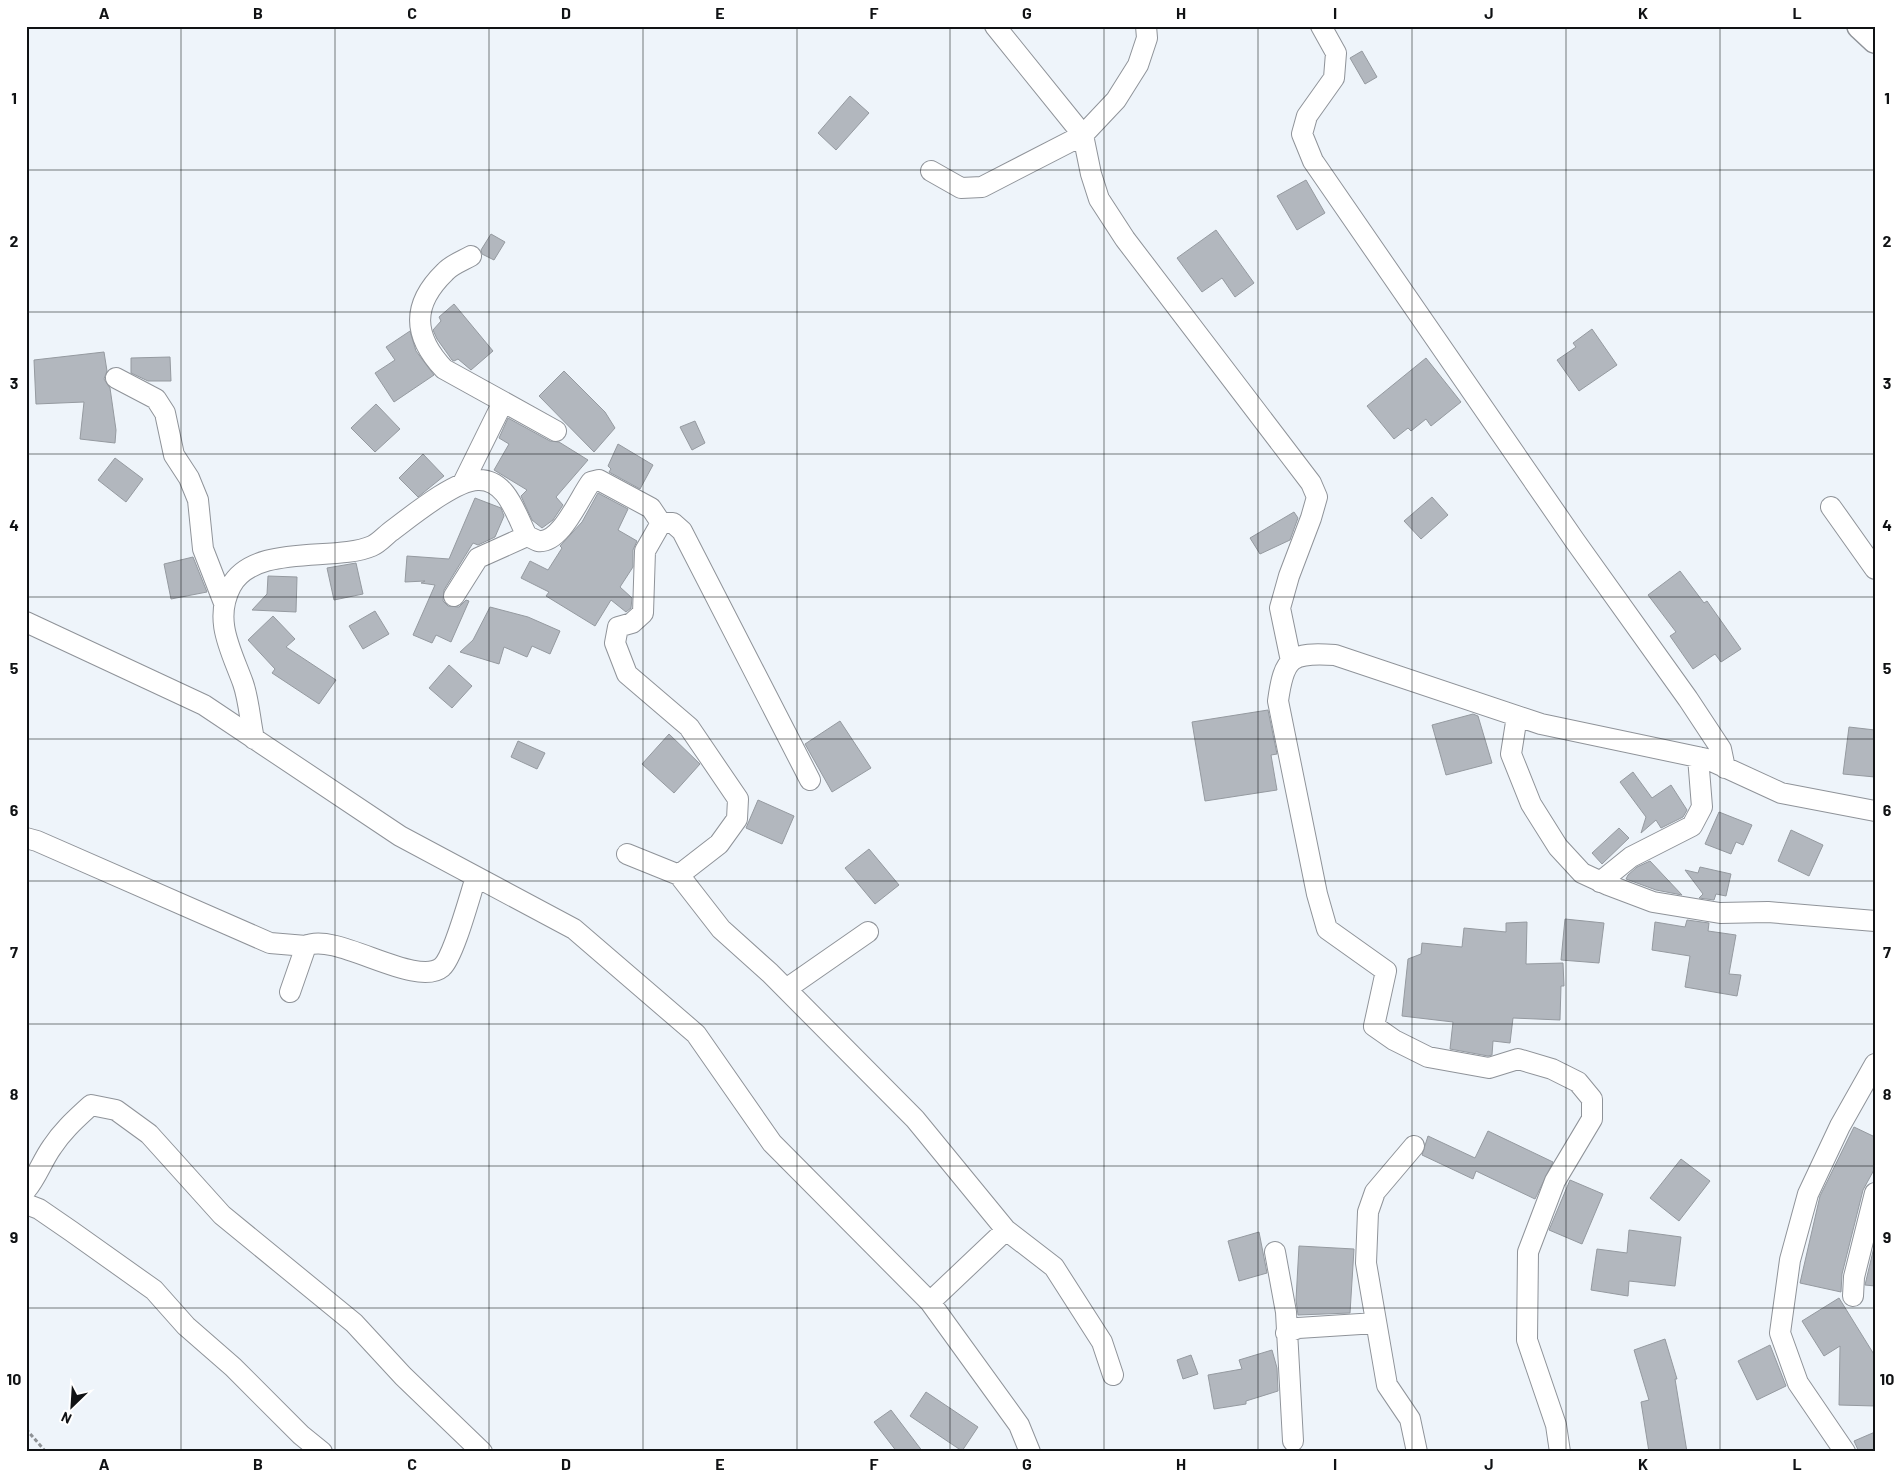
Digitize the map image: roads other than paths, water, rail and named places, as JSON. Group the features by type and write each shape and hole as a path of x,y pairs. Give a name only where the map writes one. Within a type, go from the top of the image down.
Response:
{"street":[{"path":"995,26 1083,135 1091,174 1099,199 1125,238 1311,483 1316,497 1312,518 1289,576 1280,608 1291,661"},
{"path":"931,171 960,188 982,187 1083,135 1116,100 1138,65 1147,38 1146,26"},
{"path":"1321,26 1336,53 1334,78 1307,116 1302,134 1313,161 1575,541 1688,700 1721,749 1726,768"},
{"path":"1860,26 1875,40"},
{"path":"471,256 446,271 424,296 419,327 430,354 444,369 556,431"},
{"path":"116,378 156,399 165,413 174,455 189,478 198,500 203,549 224,603"},
{"path":"463,483 504,402"},
{"path":"254,739 243,684 229,650 222,621 224,603 232,584 247,569 275,558 342,552 372,546 422,508 463,483 478,480 495,485 511,500 527,536 538,541 551,539 561,531 581,494 591,482 599,480 651,508 661,523"},
{"path":"1831,508 1875,569"},
{"path":"661,523 673,523 682,531 810,780"},
{"path":"661,523 645,551 642,613 632,623 618,627 615,643 628,674 689,727 738,799 737,818 720,844 679,875"},
{"path":"454,596 478,558 527,536"},
{"path":"26,622 204,705 400,836 574,929 696,1034 772,1143 930,1302 1019,1425 1030,1452"},
{"path":"1560,1452 1556,1425 1527,1340 1528,1252 1555,1181 1592,1119 1592,1099 1578,1082 1552,1069 1518,1059 1489,1068 1428,1056 1394,1040 1374,1026 1386,971 1327,929 1317,894 1278,701 1282,674 1291,661 1306,653 1335,655 1541,724 1698,757 1781,793 1875,811"},
{"path":"1517,716 1511,754 1531,804 1558,847 1582,873 1600,882 1653,902 1720,913 1768,912 1875,921"},
{"path":"1600,882 1631,857 1692,826 1702,807 1698,757"},
{"path":"26,838 37,841 270,943 306,946 314,942 328,943 396,967 433,971 443,966 452,949 476,877"},
{"path":"627,854 679,875 721,929 786,989 915,1119 1006,1230 1054,1267 1102,1342 1113,1376"},
{"path":"786,989 868,932"},
{"path":"290,992 306,946"},
{"path":"1845,1452 1798,1383 1780,1333 1790,1260 1808,1194 1840,1126 1875,1064"},
{"path":"26,1190 36,1178 51,1148 68,1125 92,1105 116,1110 149,1134 222,1215 354,1323 403,1376 482,1452"},
{"path":"1414,1146 1375,1192 1368,1212 1366,1263 1387,1385 1410,1419 1417,1452"},
{"path":"1853,1296 1854,1277 1875,1193"},
{"path":"26,1204 55,1220 154,1290 186,1326 233,1367 301,1435 322,1452"},
{"path":"930,1302 1006,1230"},
{"path":"1275,1252 1286,1312 1293,1441"},
{"path":"1286,1333 1298,1328 1376,1323"}]}
